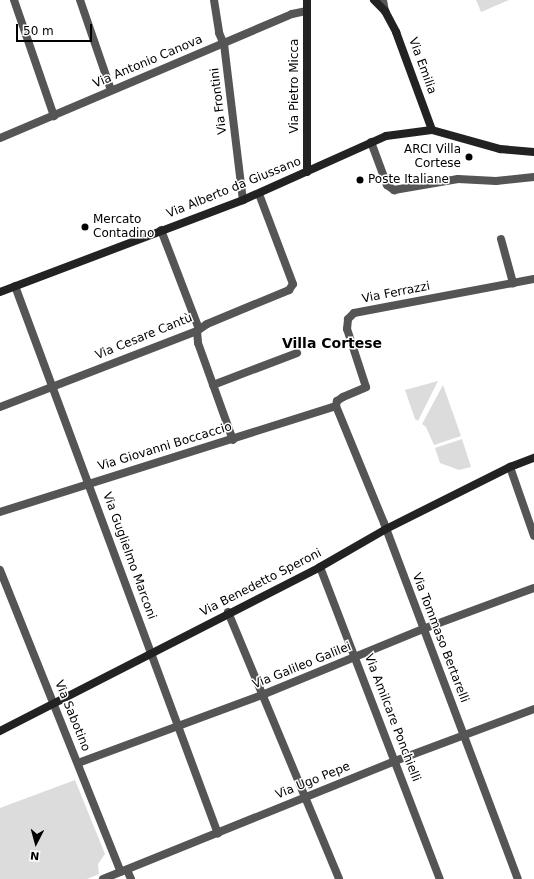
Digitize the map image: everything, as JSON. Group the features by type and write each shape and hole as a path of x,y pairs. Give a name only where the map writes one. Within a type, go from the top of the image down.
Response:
{"street":[{"path":"14,0 54,116"},
{"path":"80,0 111,90"},
{"name":"Via Frontini","path":"214,0 219,33 224,44 243,200"},
{"name":"Via Pietro Micca","path":"307,0 307,172"},
{"path":"374,0 385,11"},
{"path":"383,0 385,11"},
{"name":"Via Antonio Canova","path":"0,138 292,14 306,11"},
{"name":"Via Emilia","path":"385,11 411,68 432,130"},
{"path":"432,130 500,149 532,150"},
{"name":"Via Alberto da Giussano","path":"0,292 259,194 386,136 432,130"},
{"path":"370,142 387,184 394,190 458,179 496,181 534,177"},
{"name":"Via Cesare Cantù","path":"0,406 198,330 207,324 285,293 293,284 259,194"},
{"path":"161,230 198,330 198,343 233,440"},
{"path":"501,239 513,283"},
{"name":"Via Ferrazzi","path":"336,406 337,401 343,397 366,387 347,329 348,319 354,313 534,280"},
{"name":"Via Guglielmo Marconi","path":"15,286 90,482 177,727 218,834"},
{"path":"213,385 297,353"},
{"name":"Via Giovanni Boccaccio","path":"0,512 90,482 233,440 336,406"},
{"name":"Via Tommaso Bertarelli","path":"336,406 386,529 518,879"},
{"name":"Via Benedetto Speroni","path":"0,731 151,655 228,612 320,566 386,529 510,467 534,458"},
{"path":"510,467 534,536"},
{"name":"Via Amilcare Ponchielli","path":"320,566 440,879"},
{"name":"Via Sabotino","path":"0,570 78,763 124,871 131,879"},
{"name":"Via Galileo Galilei","path":"78,763 262,695 423,629 534,588"},
{"path":"228,612 339,879"},
{"name":"Via Ugo Pepe","path":"103,879 218,834 395,761 464,737 534,709"}],"shaded area":[{"path":"476,0 509,0 481,12"},
{"path":"438,381 418,421 415,419 405,390"},
{"path":"443,385 461,436 434,445 426,427 422,424"},
{"path":"462,439 471,467 459,470 440,463 435,448"},
{"path":"75,780 105,854 98,864 99,874 87,879 0,879 0,808"}],"place":[{"name":"ARCI Villa Cortese","path":"469,157"},
{"name":"Poste Italiane","path":"360,180"},
{"name":"Mercato Contadino","path":"85,227"}],"district":[{"name":"Villa Cortese","path":"332,343"}]}
